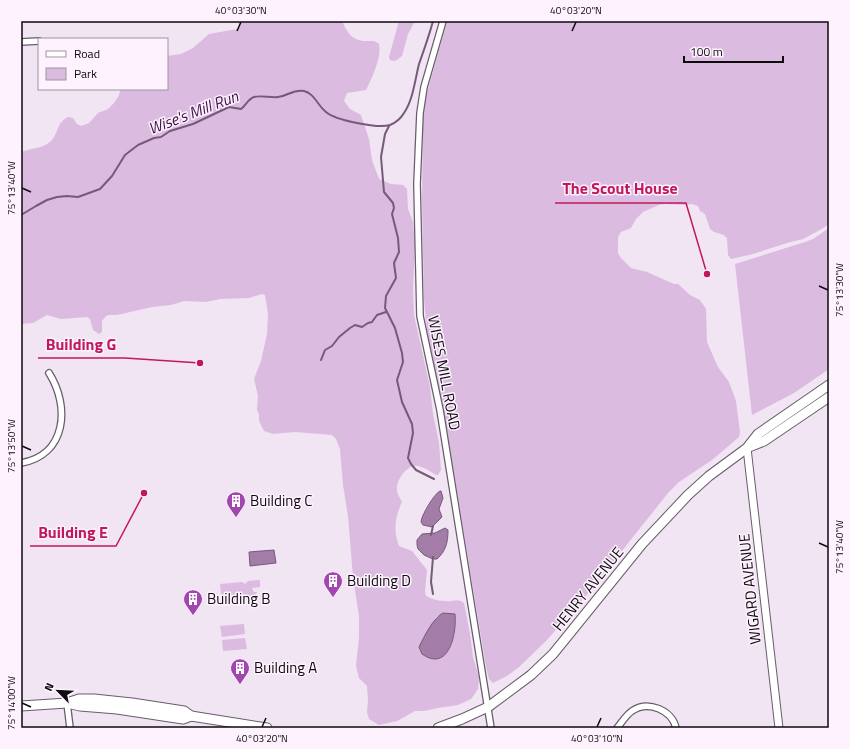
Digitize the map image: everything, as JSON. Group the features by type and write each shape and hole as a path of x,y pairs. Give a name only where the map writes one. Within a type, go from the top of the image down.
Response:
{"main road":[{"name":"HENRY AVENUE","path":"438,728 488,707 518,686 543,665 564,642 638,550 674,509 705,480 747,448 758,434 829,385"},
{"name":"HENRY AVENUE","path":"747,448 764,442 829,397"},
{"path":"21,706 66,703 183,719 191,716 267,728"}],"street":[{"name":"WISES MILL ROAD","path":"442,21 422,98 419,128 417,190 420,316 440,410 491,728"},
{"path":"21,42 38,41"},
{"path":"21,463 35,459 45,452 54,443 59,432 62,415 60,396 49,373"},
{"name":"WIGARD AVENUE","path":"747,448 779,728"},
{"path":"66,703 70,728"},
{"path":"617,728 628,715 636,709 652,706 665,712 673,720 676,728"}],"green space":[{"path":"238,21 342,21 348,32 354,38 361,41 374,41 379,44 380,49 378,61 374,74 366,90 347,93 344,101 350,109 361,115 369,139 372,160 379,179 391,184 403,185 407,189 408,209 413,222 415,243 413,289 414,315 430,387 433,414 439,443 441,470 438,475 436,475 423,467 414,466 406,470 400,477 397,490 402,502 396,518 395,529 399,546 412,551 427,570 426,596 437,600 458,600 464,603 473,657 479,677 478,689 471,699 458,705 424,711 415,711 397,721 379,725 369,719 367,712 367,686 359,678 356,666 359,637 359,616 353,577 340,449 336,439 332,435 295,432 273,434 264,431 259,421 259,414 257,410 258,396 254,379 261,361 267,334 268,314 265,295 262,294 249,298 220,299 206,302 184,301 171,305 152,307 117,315 109,315 102,321 102,332 99,334 93,330 90,319 87,317 61,319 47,315 33,323 21,324 21,152 48,144 54,138 61,122 68,117 73,118 77,124 81,126 89,123 98,113 108,109 114,103 121,90 168,90 168,56 181,54 193,48 209,34 237,29 239,27","holes":["437,616 456,617 454,634 447,653 419,647"]},
{"path":"399,21 415,21 408,34 402,56 395,61 390,60 389,57"},
{"path":"447,21 829,21 829,224 803,239 731,259 728,255 727,238 724,235 710,229 705,214 700,211 698,206 692,204 665,204 643,212 636,219 631,228 621,232 618,237 618,253 631,268 647,272 674,284 678,284 690,295 700,300 706,309 707,342 718,367 729,382 736,401 740,432 739,437 712,460 679,482 668,493 590,591 546,641 519,667 507,676 493,683 489,679 486,667 442,400 428,341 424,299 422,202 423,116 425,100"},
{"path":"829,228 829,369 794,393 752,415 735,264 813,239"},
{"path":"260,580 260,587 252,588 254,592 257,592 255,599 225,604 222,603 220,584 242,582 245,584 248,581"},
{"path":"244,624 245,634 222,637 220,626"},
{"path":"245,638 247,649 223,651 222,640"}],"shaded area":[{"path":"440,491 443,498 439,509 442,517 432,527 423,525 421,522 425,510 434,496"},
{"path":"445,528 448,530 447,542 443,553 437,559 424,555 418,549 417,540 422,534 435,533"},
{"path":"274,550 276,563 250,566 249,552"},
{"path":"443,613 455,614 453,640 445,655 439,658 431,659 422,654 419,647 432,623 439,615"}],"waterway":[{"name":"Wise's Mill Run","path":"21,215 47,200 67,196 78,197 100,189 112,176 125,155 138,145 154,138 161,137 170,131 193,124 229,107 241,109 250,99 254,97 278,97 297,91 304,91 311,94 326,112 338,118 367,125 390,125 403,115 410,102 419,64 433,21"},
{"path":"389,126 385,134 381,157 384,192 393,203 394,208 392,214 398,238 399,252 394,263 396,278 386,296 385,308 395,328 402,353 403,362 397,380 402,402 412,424 413,433 408,458 416,470 434,479"},
{"path":"321,360 325,350 332,346 339,337 350,328 355,325 362,327 372,322 377,315 386,312"},
{"path":"431,535 433,526"},
{"path":"433,557 431,582 433,594"}],"place":[{"name":"The Scout House","path":"707,274"},
{"name":"Building G","path":"200,363"},
{"name":"Building E","path":"144,493"},
{"name":"Building C","path":"236,518"},
{"name":"Building D","path":"333,598"},
{"name":"Building B","path":"193,616"},
{"name":"Building A","path":"240,685"}]}
